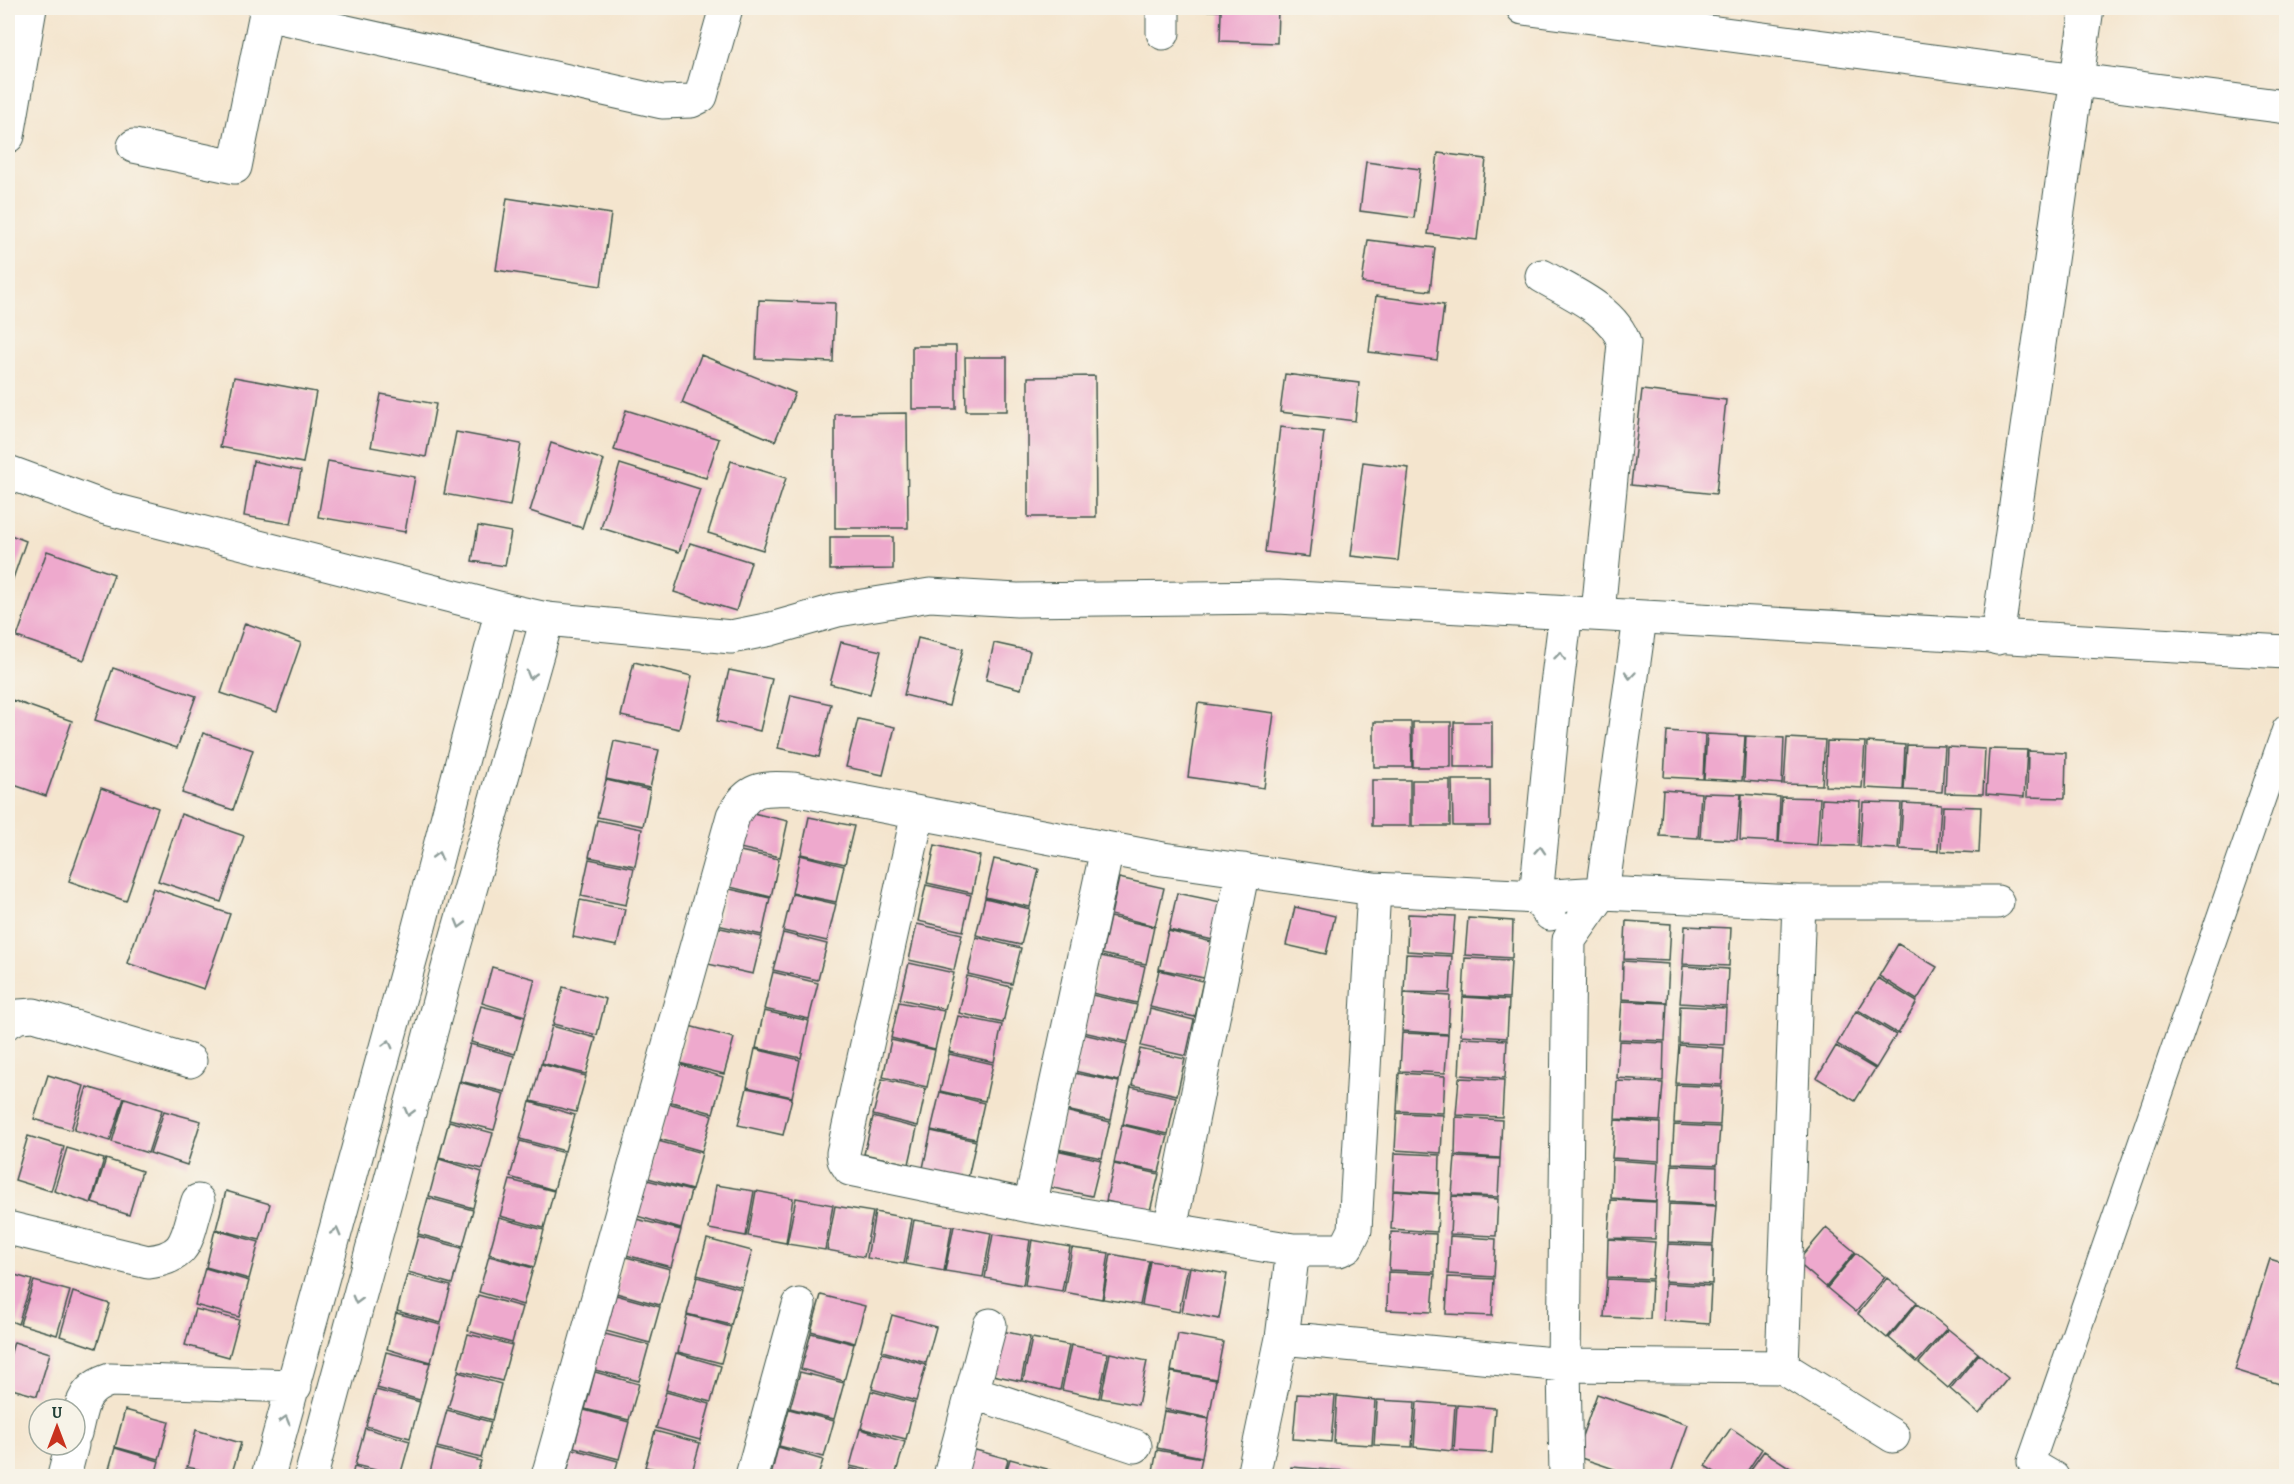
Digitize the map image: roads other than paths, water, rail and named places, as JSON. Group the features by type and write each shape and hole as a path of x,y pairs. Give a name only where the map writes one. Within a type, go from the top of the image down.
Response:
{"street":[{"path":"8,136 30,8"},
{"path":"134,146 235,167 266,11 662,102 679,103 702,96 726,8"},
{"path":"1523,8 2077,77 2286,107"},
{"path":"1997,638 2087,8"},
{"path":"1542,276 1602,313 1617,327 1624,342 1598,613"},
{"path":"8,472 106,508 502,609 547,619 731,636 771,629 838,610 930,595 1017,600 1278,597 2286,652"},
{"path":"268,1476 295,1386 416,942 502,609"},
{"path":"1566,612 1536,897 1569,940"},
{"path":"1566,1476 1564,1365 1569,940 1602,893 1640,618"},
{"path":"311,1476 451,957 547,619"},
{"path":"548,1476 733,816 740,803 757,790 793,789 1107,849 1374,889 1536,897 1602,893 1799,902 1997,902"},
{"path":"918,813 843,1153 844,1160 850,1169 1030,1206 1293,1250 1339,1250 1347,1246 1355,1230 1374,889"},
{"path":"1030,1206 1107,849"},
{"path":"1170,1229 1243,870"},
{"path":"1782,1366 1799,902"},
{"path":"416,942 451,957"},
{"path":"8,1022 19,1016 34,1015 190,1061"},
{"path":"8,1228 148,1263 168,1260 182,1250 198,1201"},
{"path":"1253,1476 1282,1338 1293,1250"},
{"path":"752,1476 799,1305"},
{"path":"950,1476 990,1325"},
{"path":"1282,1338 1564,1365 1782,1366 1893,1436"},
{"path":"85,1397 94,1385 110,1380 295,1386"},
{"path":"972,1392 1136,1446"},
{"path":"64,1476 69,1457"}],"lane":[{"path":"2055,1476 2031,1461 2286,729"}]}
